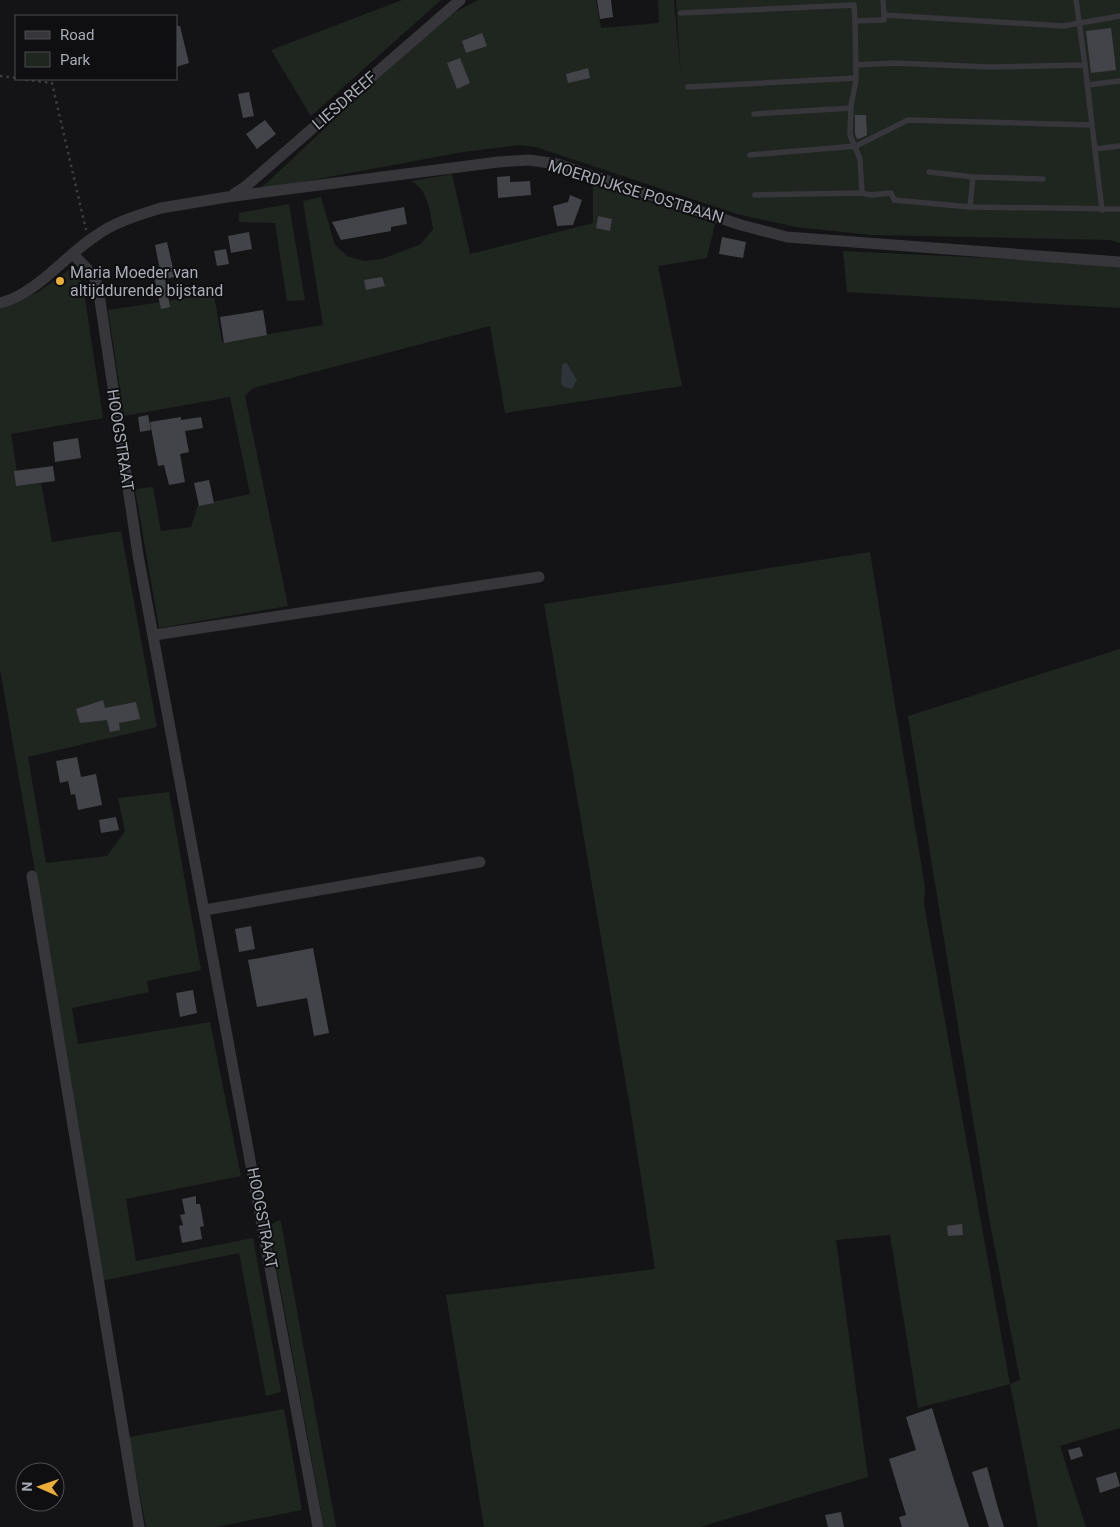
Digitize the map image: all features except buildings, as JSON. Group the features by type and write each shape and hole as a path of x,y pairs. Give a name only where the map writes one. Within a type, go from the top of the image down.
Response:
{"street":[{"name":"LIESDREEF","path":"227,197 245,187 460,0"},
{"name":"MOERDIJKSE POSTBAAN","path":"0,303 18,299 97,234 160,208 227,197 479,164 529,160 557,164 741,225 788,237 1120,262"},
{"name":"HOOGSTRAAT","path":"73,254 94,276 98,287 138,555 318,1527"},
{"path":"154,634 539,577"},
{"path":"205,910 480,862"},
{"path":"32,876 139,1527"}],"lane":[{"path":"855,21 884,20 883,0"},
{"path":"1076,0 1102,210"},
{"path":"681,13 854,2 856,92 851,108 850,135 860,160 862,193"},
{"path":"884,15 1063,26 1120,16"},
{"path":"856,65 894,63 989,66 1084,65"},
{"path":"688,87 856,78"},
{"path":"1087,85 1120,81"},
{"path":"754,114 851,108"},
{"path":"750,155 856,146 908,120 1092,125"},
{"path":"1094,149 1120,146"},
{"path":"929,172 973,177 1043,179"},
{"path":"970,207 973,177"},
{"path":"755,195 862,193 871,195 891,193 894,200 970,207 1120,209"}],"path":[{"path":"0,76 15,78"},
{"path":"26,80 52,83 89,241"}],"green space":[{"path":"402,0 441,0 311,116 271,50"},
{"path":"478,0 596,0 601,28 659,23 658,0 674,0 681,78 676,0 1120,0 1120,243 1111,240 871,235 796,227 737,214 536,147 519,145 463,152 259,190 369,87 450,15"},
{"path":"452,174 470,254 593,223 593,183 715,224 707,258 658,266 682,386 505,413 490,326 253,388 245,396 288,606 159,628 135,489 153,487 161,531 191,527 198,505 250,494 230,397 124,416 108,310 214,294 222,342 323,325 303,201 321,197 335,245 347,256 364,261 382,259 421,244 433,229 425,195 411,181"},
{"path":"289,204 305,300 287,301 275,223 239,222 239,213"},
{"path":"843,251 1051,261 1120,267 1120,308 847,292"},
{"path":"70,269 80,277 85,298 103,418 11,434 19,485 41,483 52,542 121,531 157,727 28,757 46,863 107,856 125,831 118,798 169,792 201,970 147,981 149,992 72,1008 78,1044 210,1022 241,1176 126,1199 136,1261 253,1238 281,1392 266,1396 239,1253 101,1281 44,923 0,669 0,303 37,293"},
{"path":"870,552 925,887 924,904 1010,1384 918,1408 890,1235 836,1240 868,1477 700,1527 484,1527 446,1295 655,1269 633,1125 544,604"},
{"path":"1120,649 1120,1428 1060,1446 1086,1527 1038,1527 1010,1384 1020,1380 989,1218 908,716"},
{"path":"279,1220 281,1222 336,1527 324,1527 269,1226"},
{"path":"284,1409 302,1510 216,1527 146,1527 129,1437"}],"shaded area":[{"path":"566,362 577,380 572,389 561,384 562,365"}],"place":[{"name":"Maria Moeder van altijddurende bijstand","path":"60,281"}]}
